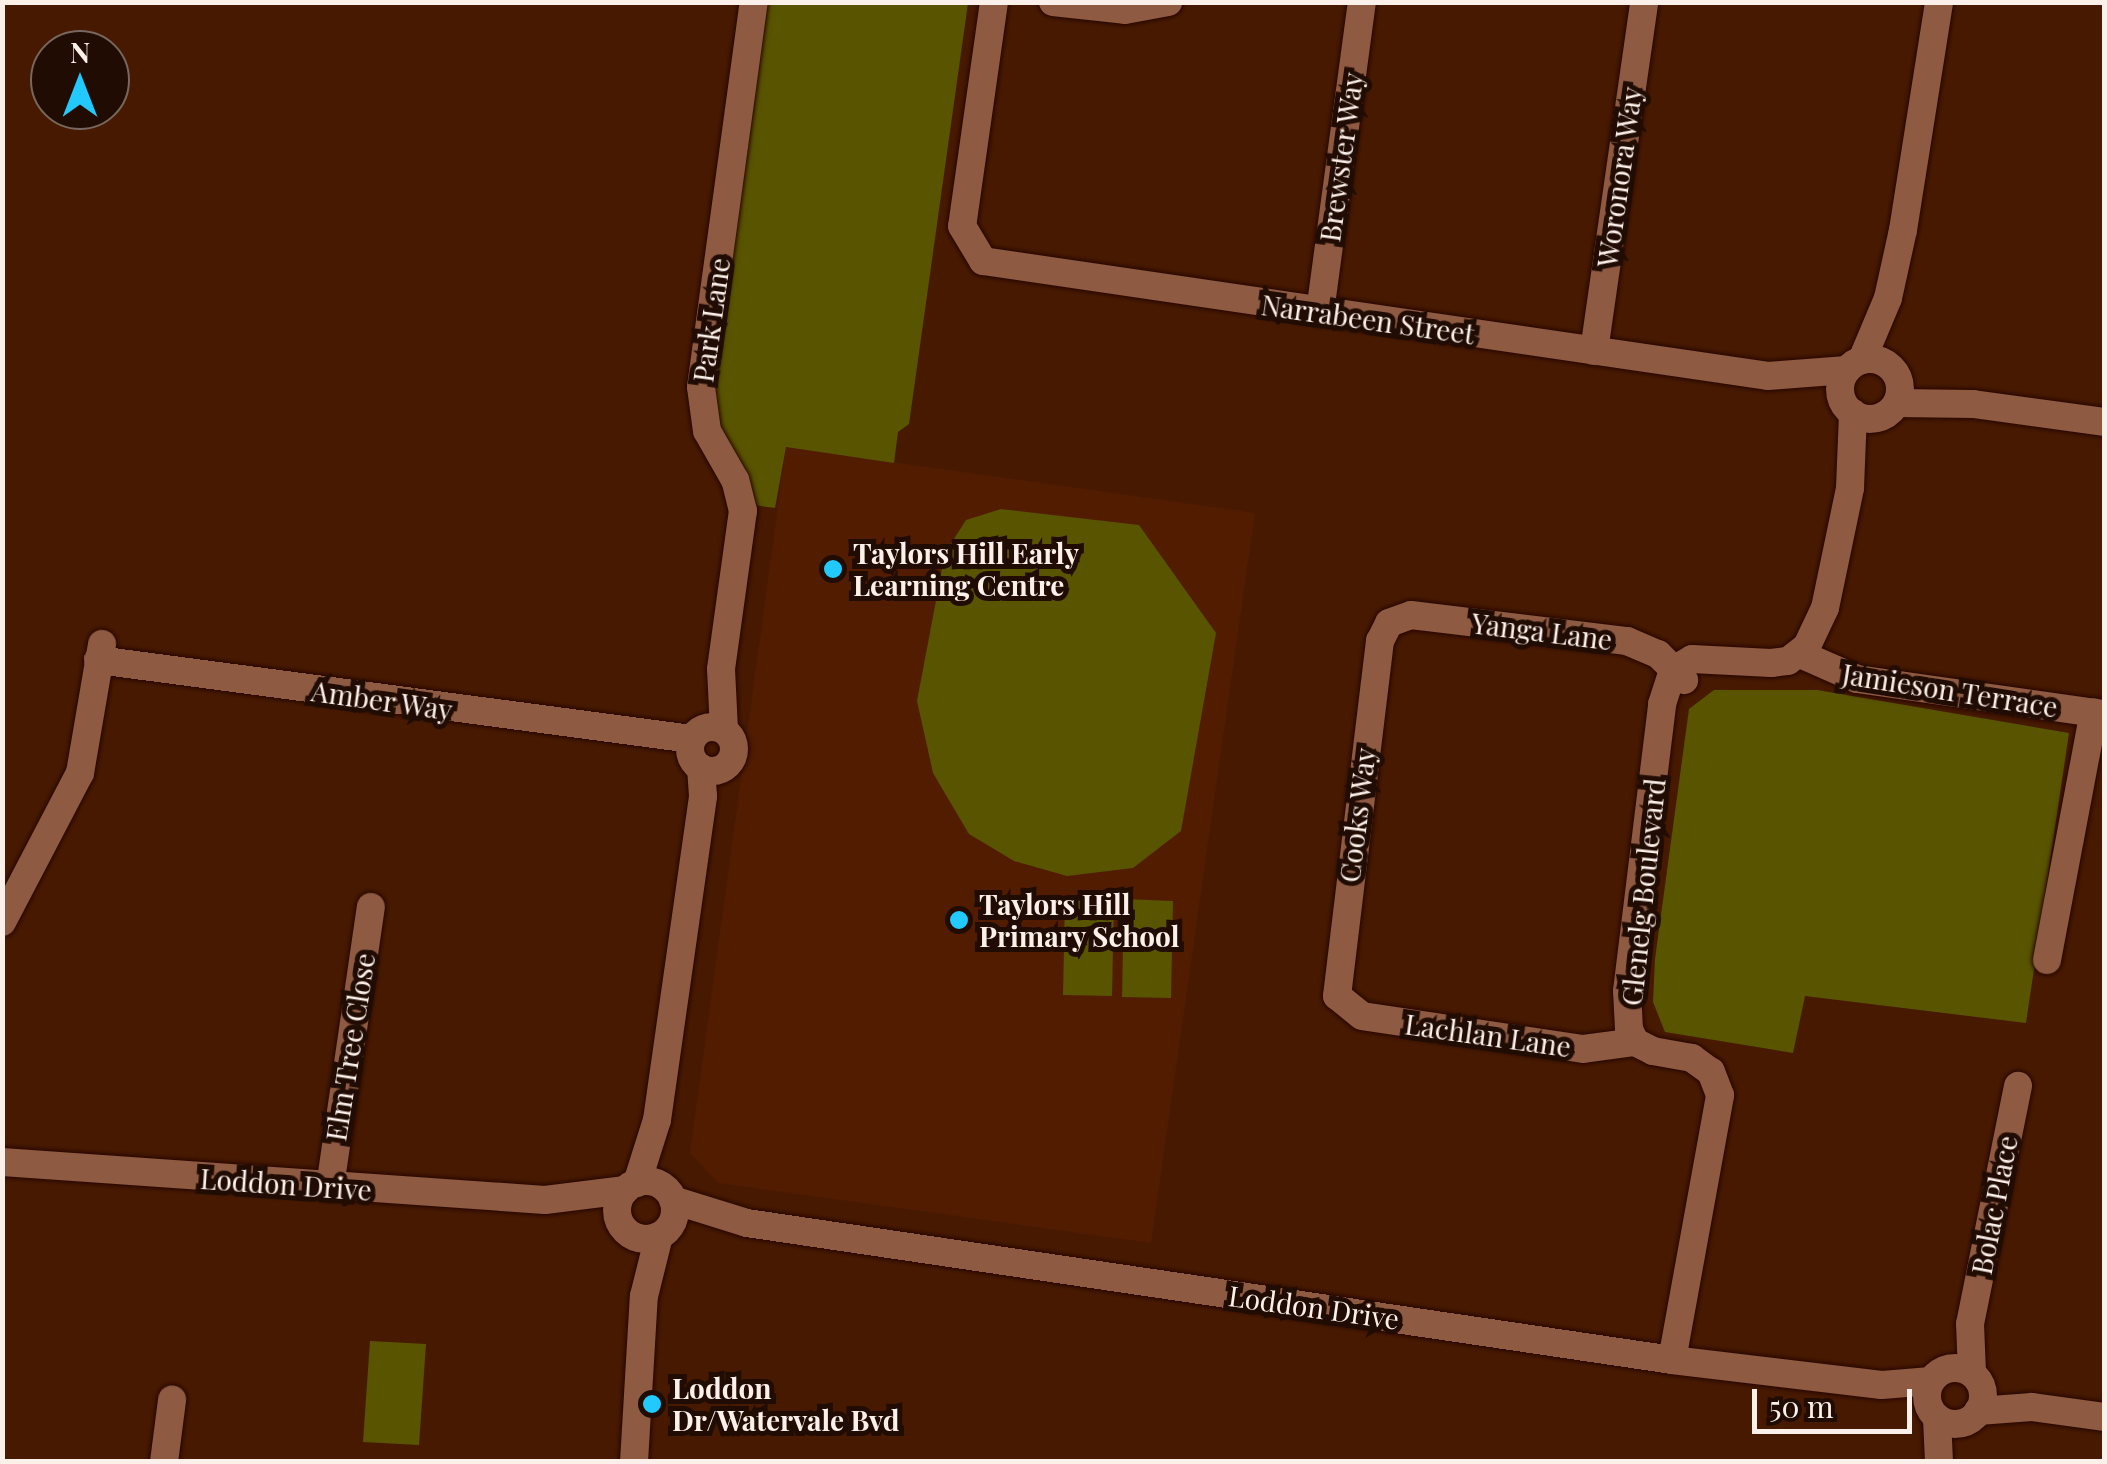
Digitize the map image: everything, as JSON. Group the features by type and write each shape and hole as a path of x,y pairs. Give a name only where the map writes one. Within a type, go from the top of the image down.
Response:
{"street":[{"name":"Park Lane","path":"634,1462 644,1296 654,1218 657,1120 704,796 700,747 720,688 743,511 735,480 706,431 701,388 754,2"},
{"name":"Narrabeen Street","path":"994,2 962,226 972,251 998,266 2104,422"},
{"path":"1054,2 1126,10 1168,2"},
{"name":"Brewster Way","path":"1320,312 1362,2"},
{"name":"Woronora Way","path":"1594,352 1644,2"},
{"path":"1679,675 1720,669 1777,676 1806,658 1825,608 1871,388 1939,2"},
{"name":"Yanga Lane","path":"1389,623 1411,615 1627,641 1679,675"},
{"name":"Cooks Way","path":"1344,1006 1336,985 1380,641 1389,623"},
{"name":"Amber Way","path":"2,922 80,773 100,651 700,747"},
{"name":"Jamieson Terrace","path":"1806,658 1856,679 2099,713"},
{"name":"Glenelg Boulevard","path":"1672,1360 1720,1095 1712,1072 1692,1058 1635,1042 1627,992 1663,724 1679,675"},
{"path":"2048,960 2099,713"},
{"name":"Elm Tree Close","path":"330,1188 372,907"},
{"name":"Lachlan Lane","path":"1344,1006 1362,1016 1583,1049 1635,1042"},
{"name":"Bolac Place","path":"1943,1462 2018,1086"},
{"name":"Park Lane","path":"654,1218 617,1205 631,1186 657,1120"},
{"name":"Loddon Drive","path":"11,1167 546,1200 654,1218 747,1223 1672,1360 2104,1417"},
{"name":"Loddon Drive","path":"546,1200 631,1186 654,1218"},
{"path":"164,1462 172,1400"}],"shaded area":[{"path":"765,3 968,3 909,424 898,432 894,463 786,447 775,508 754,505 720,432 714,384"},
{"name":"Taylors Hill Primary School","path":"786,447 1255,513 1151,1243 718,1183 690,1153"},
{"path":"1001,509 1139,525 1216,633 1181,831 1133,868 1067,876 1014,861 969,834 933,773 917,701 945,553 966,520"},
{"path":"1714,690 1817,690 2069,733 2026,1023 1805,996 1793,1053 1665,1032 1653,1002 1655,959 1689,709"},
{"path":"1065,898 1114,898 1112,996 1063,995"},
{"path":"1124,899 1173,901 1171,998 1122,997"},
{"path":"370,1341 426,1344 419,1445 363,1442"}],"place":[{"name":"Taylors Hill Early Learning Centre","path":"833,569"},
{"name":"Taylors Hill Primary School","path":"959,920"},
{"name":"Loddon Dr/Watervale Bvd","path":"652,1404"}]}
